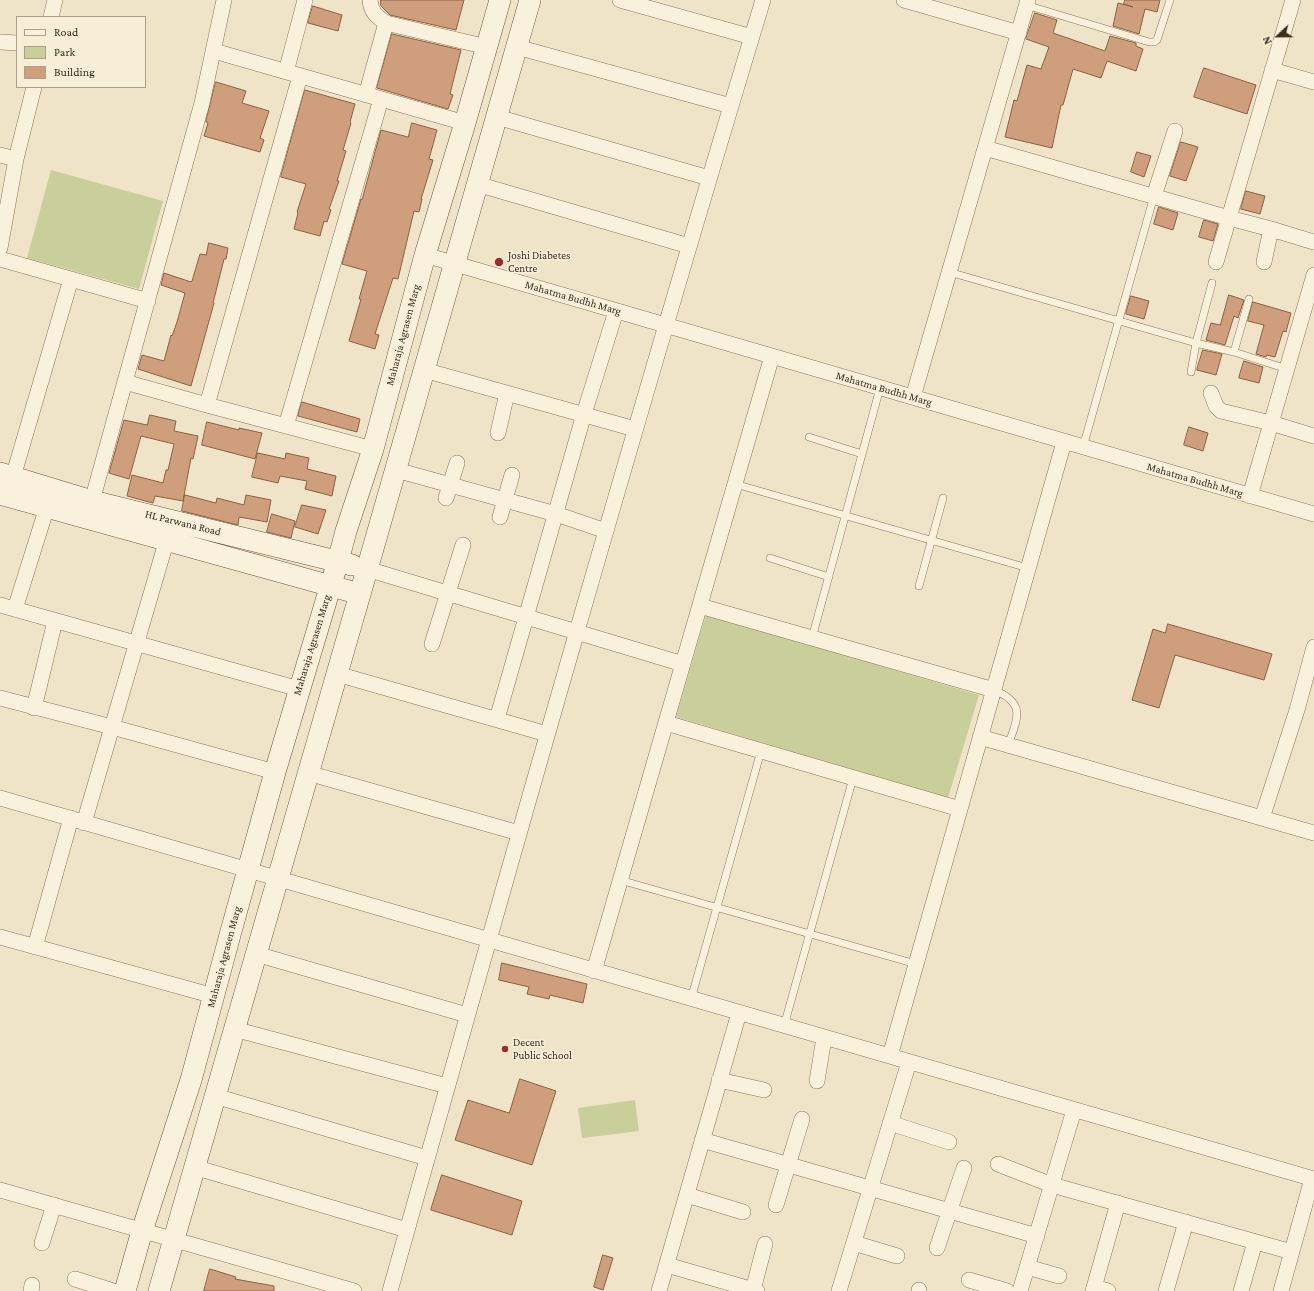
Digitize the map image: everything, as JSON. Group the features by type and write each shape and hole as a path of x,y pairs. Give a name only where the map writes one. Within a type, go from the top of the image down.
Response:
{"street":[{"path":"51,16 55,0"},
{"path":"92,501 202,103 224,0"},
{"path":"207,405 293,74 305,0"},
{"path":"370,0 371,8 375,16 386,23 487,47"},
{"name":"Maharaja Agrasen Marg","path":"125,1291 142,1231 191,1080 275,772 346,532 373,449 425,255 500,0"},
{"path":"159,1291 368,570 530,0"},
{"path":"620,0 752,37"},
{"path":"390,1291 488,940 665,325 764,0"},
{"path":"904,0 1018,33"},
{"path":"1216,262 1293,0"},
{"path":"913,397 1027,3"},
{"path":"366,95 386,23"},
{"path":"0,42 16,43"},
{"path":"516,47 731,106"},
{"path":"214,51 465,123"},
{"path":"1272,70 1314,82"},
{"path":"0,248 4,204 34,88"},
{"path":"286,426 381,99"},
{"path":"497,117 709,178"},
{"path":"1154,196 1175,132"},
{"path":"985,148 1314,242"},
{"path":"0,155 16,160"},
{"path":"477,184 689,246"},
{"path":"1264,262 1271,229"},
{"name":"Mahatma Budhh Marg","path":"425,255 1314,514"},
{"path":"0,259 148,301"},
{"path":"1250,496 1314,274"},
{"path":"6,475 71,279"},
{"path":"497,719 584,414 616,311"},
{"path":"594,970 772,356"},
{"path":"424,370 635,429"},
{"path":"125,382 373,449"},
{"path":"498,433 507,393"},
{"path":"1211,394 1216,406 1221,411 1271,423 1314,436"},
{"path":"890,1056 1064,442"},
{"path":"448,491 457,463"},
{"path":"396,470 448,491 505,500 556,514 606,531"},
{"name":"HL Parwana Road","path":"6,475 92,501 338,561 368,570"},
{"path":"500,517 512,475"},
{"name":"HL Parwana Road","path":"0,494 167,539 360,594"},
{"path":"15,609 48,507"},
{"path":"35,947 78,820 112,727 167,539"},
{"path":"432,644 463,545"},
{"path":"368,570 683,664"},
{"path":"0,605 299,689"},
{"path":"700,606 994,690"},
{"path":"34,708 55,621"},
{"path":"1262,818 1297,710 1314,647"},
{"path":"337,674 547,734"},
{"path":"0,698 275,772"},
{"path":"666,723 960,809"},
{"path":"980,737 1314,833"},
{"path":"308,773 519,833"},
{"path":"0,798 1313,1179 1281,1291"},
{"path":"0,937 214,996"},
{"path":"256,954 467,1015"},
{"path":"659,1291 739,1013"},
{"path":"234,1029 447,1086"},
{"path":"817,1081 824,1038"},
{"path":"839,1291 910,1062"},
{"path":"719,1080 764,1090"},
{"path":"215,1096 427,1158"},
{"path":"1020,1291 1074,1110"},
{"path":"776,1205 802,1119"},
{"path":"890,1123 949,1142"},
{"path":"702,1140 1037,1236"},
{"path":"998,1164 1052,1185 1292,1252"},
{"path":"194,1167 407,1230"},
{"path":"937,1248 964,1168"},
{"path":"0,1190 174,1240 305,1284 354,1291"},
{"path":"686,1195 743,1212"},
{"path":"1108,1291 1093,1289 1118,1203"},
{"path":"42,1243 54,1205"},
{"path":"1166,1291 1186,1222"},
{"path":"1241,1291 1255,1242"},
{"path":"854,1243 897,1256"},
{"path":"667,1265 755,1290 765,1244"},
{"path":"1027,1267 1058,1276"},
{"path":"75,1279 113,1291"},
{"path":"969,1280 1008,1291"}],"lane":[{"path":"1027,3 1149,42 1154,42 1157,40 1170,0"},
{"path":"1083,447 1154,196"},
{"path":"949,272 1196,343 1234,352 1287,369"},
{"path":"1191,372 1196,343 1212,282"},
{"path":"1234,352 1249,299"},
{"path":"812,638 880,388"},
{"path":"809,437 862,454"},
{"path":"735,484 1028,568"},
{"path":"919,586 943,498"},
{"path":"770,558 828,577"},
{"path":"994,690 1010,698 1017,710 1016,726 1008,745"},
{"path":"691,999 761,751"},
{"path":"784,1026 853,778"},
{"path":"620,880 916,964"}],"green space":[{"path":"51,170 163,201 139,289 27,258"},
{"path":"706,614 979,695 948,798 676,717"},
{"path":"635,1100 639,1131 582,1138 578,1108"}],"building":[{"path":"381,0 464,0 456,30 390,15 381,6"},
{"path":"1125,0 1160,0 1157,12 1145,9 1139,34 1113,26 1118,3 1133,7 1124,4"},
{"path":"313,6 342,15 338,31 308,23"},
{"path":"1035,13 1057,20 1053,33 1105,51 1110,36 1136,43 1136,46 1143,49 1136,71 1107,61 1101,78 1073,69 1063,105 1061,105 1052,148 1005,137 1014,100 1017,101 1027,65 1041,69 1049,47 1026,39"},
{"path":"392,34 461,50 450,94 453,95 448,109 377,88"},
{"path":"1204,68 1256,85 1247,114 1194,97"},
{"path":"216,82 246,91 242,103 269,111 260,138 264,140 260,152 204,136"},
{"path":"305,90 355,104 343,150 346,151 337,181 339,181 329,209 331,210 327,222 324,221 320,236 294,229 297,212 306,184 281,177"},
{"path":"412,123 437,130 429,159 433,160 421,199 419,212 414,211 398,279 393,278 375,334 379,335 375,349 349,341 367,271 342,264 361,199 362,200 381,130 408,137"},
{"path":"1181,142 1198,147 1186,181 1170,176"},
{"path":"1137,152 1151,156 1144,177 1131,172"},
{"path":"1246,191 1265,196 1260,214 1241,209"},
{"path":"1159,207 1178,213 1173,230 1154,224"},
{"path":"1204,220 1218,224 1213,241 1199,237"},
{"path":"209,243 228,248 191,386 138,369 142,355 164,361 185,293 161,285 164,273 191,282 200,254 206,255"},
{"path":"1229,295 1244,300 1238,318 1234,316 1225,345 1206,340 1211,323 1220,325"},
{"path":"1131,296 1149,301 1144,319 1126,314"},
{"path":"1253,302 1291,313 1286,332 1283,331 1275,357 1267,355 1266,357 1256,354 1264,325 1248,321"},
{"path":"1203,350 1222,354 1216,375 1197,370"},
{"path":"1244,361 1263,367 1259,383 1239,378"},
{"path":"302,402 360,419 357,432 298,416"},
{"path":"150,415 176,421 174,431 198,436 193,459 191,458 183,501 155,496 153,503 127,496 132,475 163,483 166,470 168,470 174,444 141,436 129,479 109,473 124,420 147,425"},
{"path":"207,422 239,430 239,428 262,433 255,459 202,445"},
{"path":"1189,427 1208,433 1203,451 1184,445"},
{"path":"258,453 285,459 286,453 309,458 307,469 336,476 332,496 305,489 307,481 280,476 278,483 252,477"},
{"path":"185,495 216,503 217,498 244,505 246,495 271,500 267,522 239,517 238,525 182,511"},
{"path":"302,505 326,510 318,534 295,527"},
{"path":"272,514 295,521 291,538 267,532"},
{"path":"1168,624 1272,654 1264,680 1175,655 1159,708 1132,700 1153,629 1165,633"},
{"path":"502,963 587,984 583,1003 550,995 549,999 527,994 529,987 499,980"},
{"path":"520,1079 556,1091 532,1165 455,1140 468,1100 509,1113"},
{"path":"442,1175 522,1201 512,1235 431,1210"},
{"path":"603,1255 613,1258 603,1290 594,1287"},
{"path":"210,1269 236,1277 235,1279 274,1286 274,1291 204,1291"}],"place":[{"name":"Joshi Diabetes Centre","path":"499,262"},
{"name":"Decent Public School","path":"505,1049"}]}
